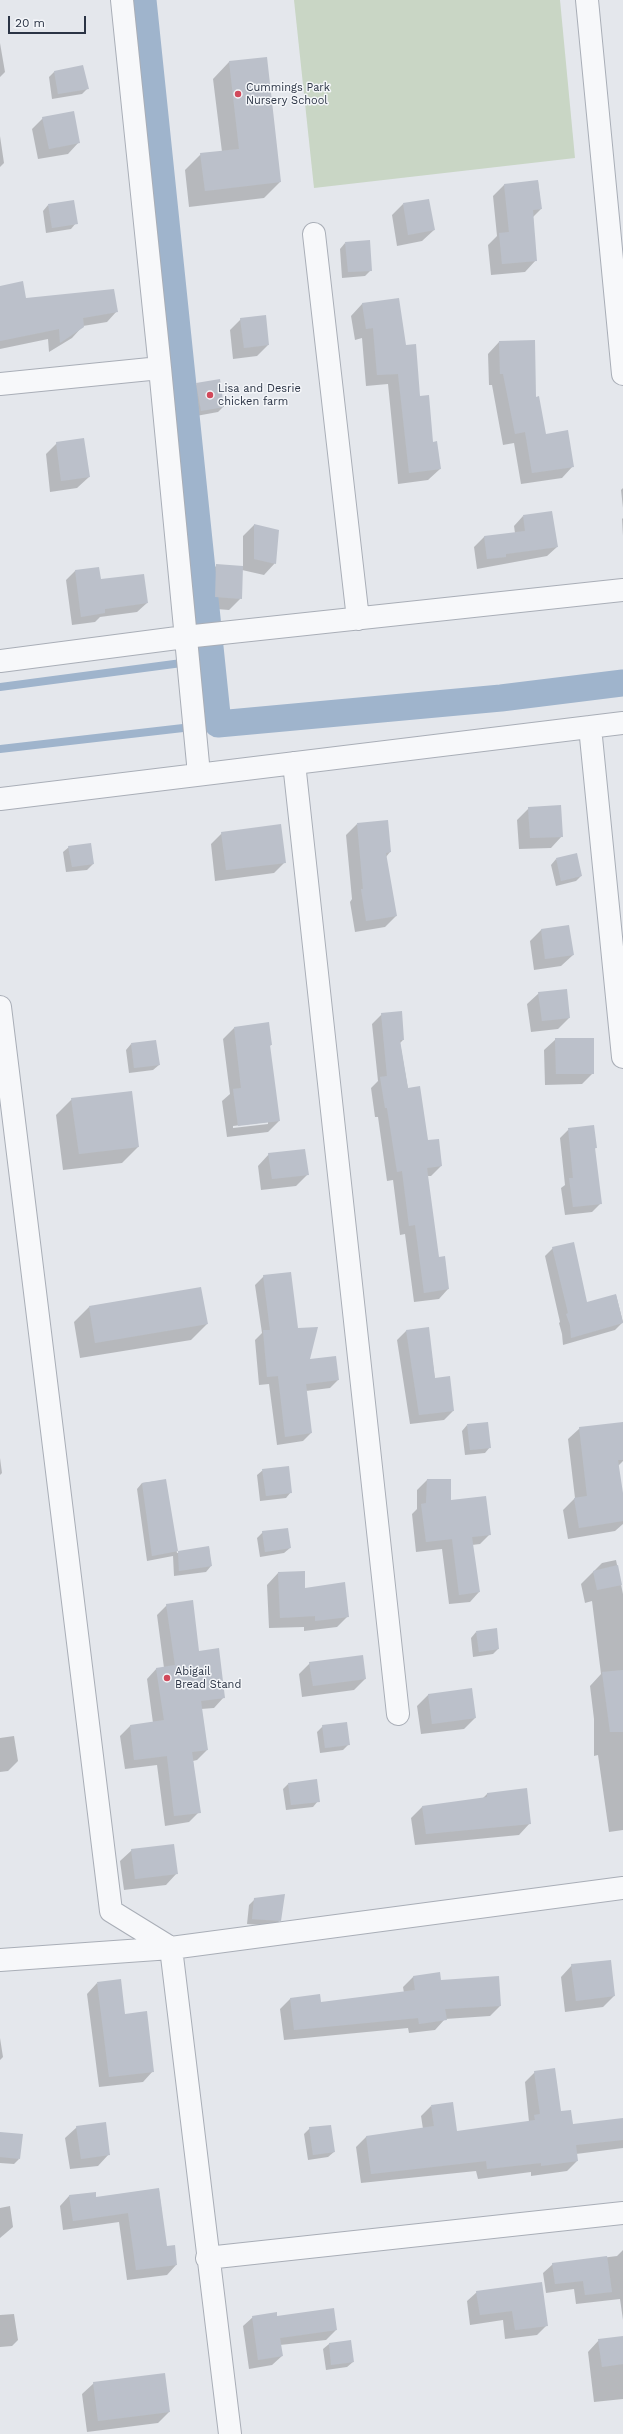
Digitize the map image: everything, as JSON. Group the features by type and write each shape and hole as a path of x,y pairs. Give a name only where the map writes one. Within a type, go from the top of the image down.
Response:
{"street":[{"path":"122,0 160,368 199,774"},
{"path":"587,0 623,374"},
{"path":"314,234 358,619"},
{"path":"0,384 160,368"},
{"path":"0,661 186,637 623,590"},
{"path":"0,799 623,723"},
{"path":"590,727 623,1058"},
{"path":"294,763 398,1714"},
{"path":"0,1007 111,1910 171,1948"},
{"path":"0,1960 171,1948 623,1888"},
{"path":"171,1948 207,2258 230,2434"},
{"path":"207,2258 623,2213"}],"green space":[{"path":"294,0 560,0 575,158 314,188"}],"building":[{"path":"267,57 281,182 205,191 200,153 239,149 229,61"},
{"path":"83,65 89,89 58,94 54,71"},
{"path":"74,111 80,143 49,149 42,117"},
{"path":"538,180 542,209 533,210 537,261 502,264 499,233 509,232 504,184"},
{"path":"429,199 435,230 408,235 403,203"},
{"path":"74,200 78,224 52,228 48,204"},
{"path":"370,240 372,271 348,272 345,242"},
{"path":"23,281 26,298 114,289 118,312 83,318 84,327 60,343 59,329 0,341 0,286"},
{"path":"399,298 406,345 416,344 420,396 429,395 433,442 437,441 441,469 409,473 398,374 377,375 373,328 366,329 362,303"},
{"path":"266,315 269,345 244,348 240,318"},
{"path":"535,340 536,397 539,396 546,434 568,430 574,467 532,473 525,432 515,434 503,374 500,374 499,341"},
{"name":"Lisa and Desrie chicken farm","path":"220,379 224,407 201,411 196,383"},
{"path":"84,438 90,477 61,481 56,442"},
{"path":"552,511 558,547 506,554 506,557 487,559 484,536 525,531 523,515"},
{"path":"254,524 279,530 276,564 254,559"},
{"path":"216,564 243,566 242,599 215,597"},
{"path":"99,567 101,579 144,574 148,603 105,609 105,613 81,617 75,570"},
{"path":"561,805 563,837 530,838 528,807"},
{"path":"388,820 391,852 386,853 397,916 366,921 361,889 363,889 357,823"},
{"path":"281,824 286,863 226,870 221,832"},
{"path":"91,843 94,864 72,867 68,846"},
{"path":"577,853 582,876 561,881 556,858"},
{"path":"569,925 574,955 545,959 541,929"},
{"path":"567,989 570,1018 542,1021 538,992"},
{"path":"402,1011 404,1040 400,1040 408,1088 420,1086 428,1140 439,1139 442,1166 427,1168 439,1257 445,1256 449,1289 424,1293 415,1225 409,1226 402,1171 397,1172 387,1108 385,1108 380,1077 387,1076 381,1013"},
{"path":"269,1022 272,1045 270,1045 280,1121 238,1126 233,1089 241,1088 234,1027"},
{"path":"555,1038 594,1038 594,1074 556,1074"},
{"path":"156,1040 160,1065 134,1068 131,1043"},
{"path":"132,1091 139,1147 79,1154 71,1098"},
{"path":"594,1125 597,1148 595,1148 602,1204 573,1207 569,1178 573,1178 568,1128"},
{"path":"305,1149 309,1175 272,1179 268,1153"},
{"path":"574,1242 587,1302 616,1294 623,1323 571,1338 570,1325 566,1314 568,1313 552,1247"},
{"path":"291,1272 298,1328 318,1327 310,1359 336,1356 339,1380 306,1384 312,1433 285,1437 278,1376 267,1377 263,1330 270,1330 263,1275"},
{"path":"201,1287 208,1324 95,1343 89,1306"},
{"path":"429,1327 435,1378 450,1376 454,1411 419,1415 406,1330"},
{"path":"488,1422 491,1448 470,1450 467,1424"},
{"path":"623,1422 623,1460 618,1460 623,1493 623,1521 579,1528 574,1498 587,1496 579,1427"},
{"path":"289,1466 292,1493 266,1496 262,1469"},
{"path":"166,1479 178,1551 152,1556 142,1483"},
{"path":"427,1479 451,1479 451,1500 486,1496 491,1535 472,1537 480,1592 459,1595 452,1539 426,1542 421,1504 426,1503"},
{"path":"288,1528 291,1548 265,1552 262,1531"},
{"path":"209,1546 212,1566 179,1571 178,1551"},
{"path":"618,1565 622,1585 597,1590 593,1571"},
{"path":"305,1571 305,1588 345,1582 349,1617 315,1621 315,1616 280,1618 278,1572"},
{"path":"193,1600 199,1651 219,1648 225,1698 201,1701 208,1750 192,1752 201,1813 174,1816 167,1756 134,1760 130,1725 164,1720 156,1668 175,1665 166,1604"},
{"path":"497,1628 499,1649 479,1652 476,1631"},
{"path":"363,1655 366,1679 313,1686 309,1662"},
{"path":"623,1670 623,1732 610,1732 602,1672"},
{"path":"472,1688 476,1718 432,1724 428,1694"},
{"path":"347,1722 350,1745 325,1748 322,1725"},
{"path":"317,1779 320,1802 291,1805 288,1783"},
{"path":"527,1788 531,1824 426,1834 422,1806 487,1797 487,1793"},
{"path":"174,1844 178,1874 135,1879 131,1849"},
{"path":"285,1894 281,1921 252,1919 254,1898"},
{"path":"611,1960 615,1996 576,2001 571,1964"},
{"path":"440,1972 441,1980 499,1976 501,2006 445,2009 447,2020 419,2024 418,2018 294,2030 290,1998 320,1994 321,2002 415,1990 413,1976"},
{"path":"121,1979 125,2014 147,2011 154,2072 109,2077 97,1982"},
{"path":"555,2068 561,2111 571,2110 573,2124 623,2118 623,2140 576,2145 578,2161 541,2166 541,2163 487,2169 486,2161 371,2174 366,2136 434,2126 431,2105 453,2102 457,2131 535,2120 534,2115 540,2114 534,2071"},
{"path":"106,2122 110,2155 81,2159 76,2126"},
{"path":"331,2125 335,2152 313,2155 309,2127"},
{"path":"0,2132 23,2134 20,2159 0,2157"},
{"path":"159,2188 167,2246 175,2245 177,2265 136,2270 128,2213 73,2221 69,2195 96,2192 96,2197"},
{"path":"607,2256 612,2292 585,2295 583,2281 555,2284 552,2263"},
{"path":"542,2282 548,2326 515,2330 512,2311 480,2315 476,2291"},
{"path":"334,2308 337,2330 280,2338 283,2356 258,2360 252,2316 277,2312 277,2316"},
{"path":"623,2336 623,2364 602,2367 598,2339"},
{"path":"351,2340 354,2362 331,2365 329,2343"},
{"path":"165,2373 170,2412 98,2421 93,2382"}],"waterway":[{"path":"143,0 218,724 501,698 623,683"},
{"path":"0,687 212,659"},
{"path":"0,749 218,724"}],"place":[{"name":"Cummings Park Nursery School","path":"238,94"},
{"name":"Lisa and Desrie chicken farm","path":"210,395"},
{"name":"Abigail Bread Stand","path":"167,1678"}]}
